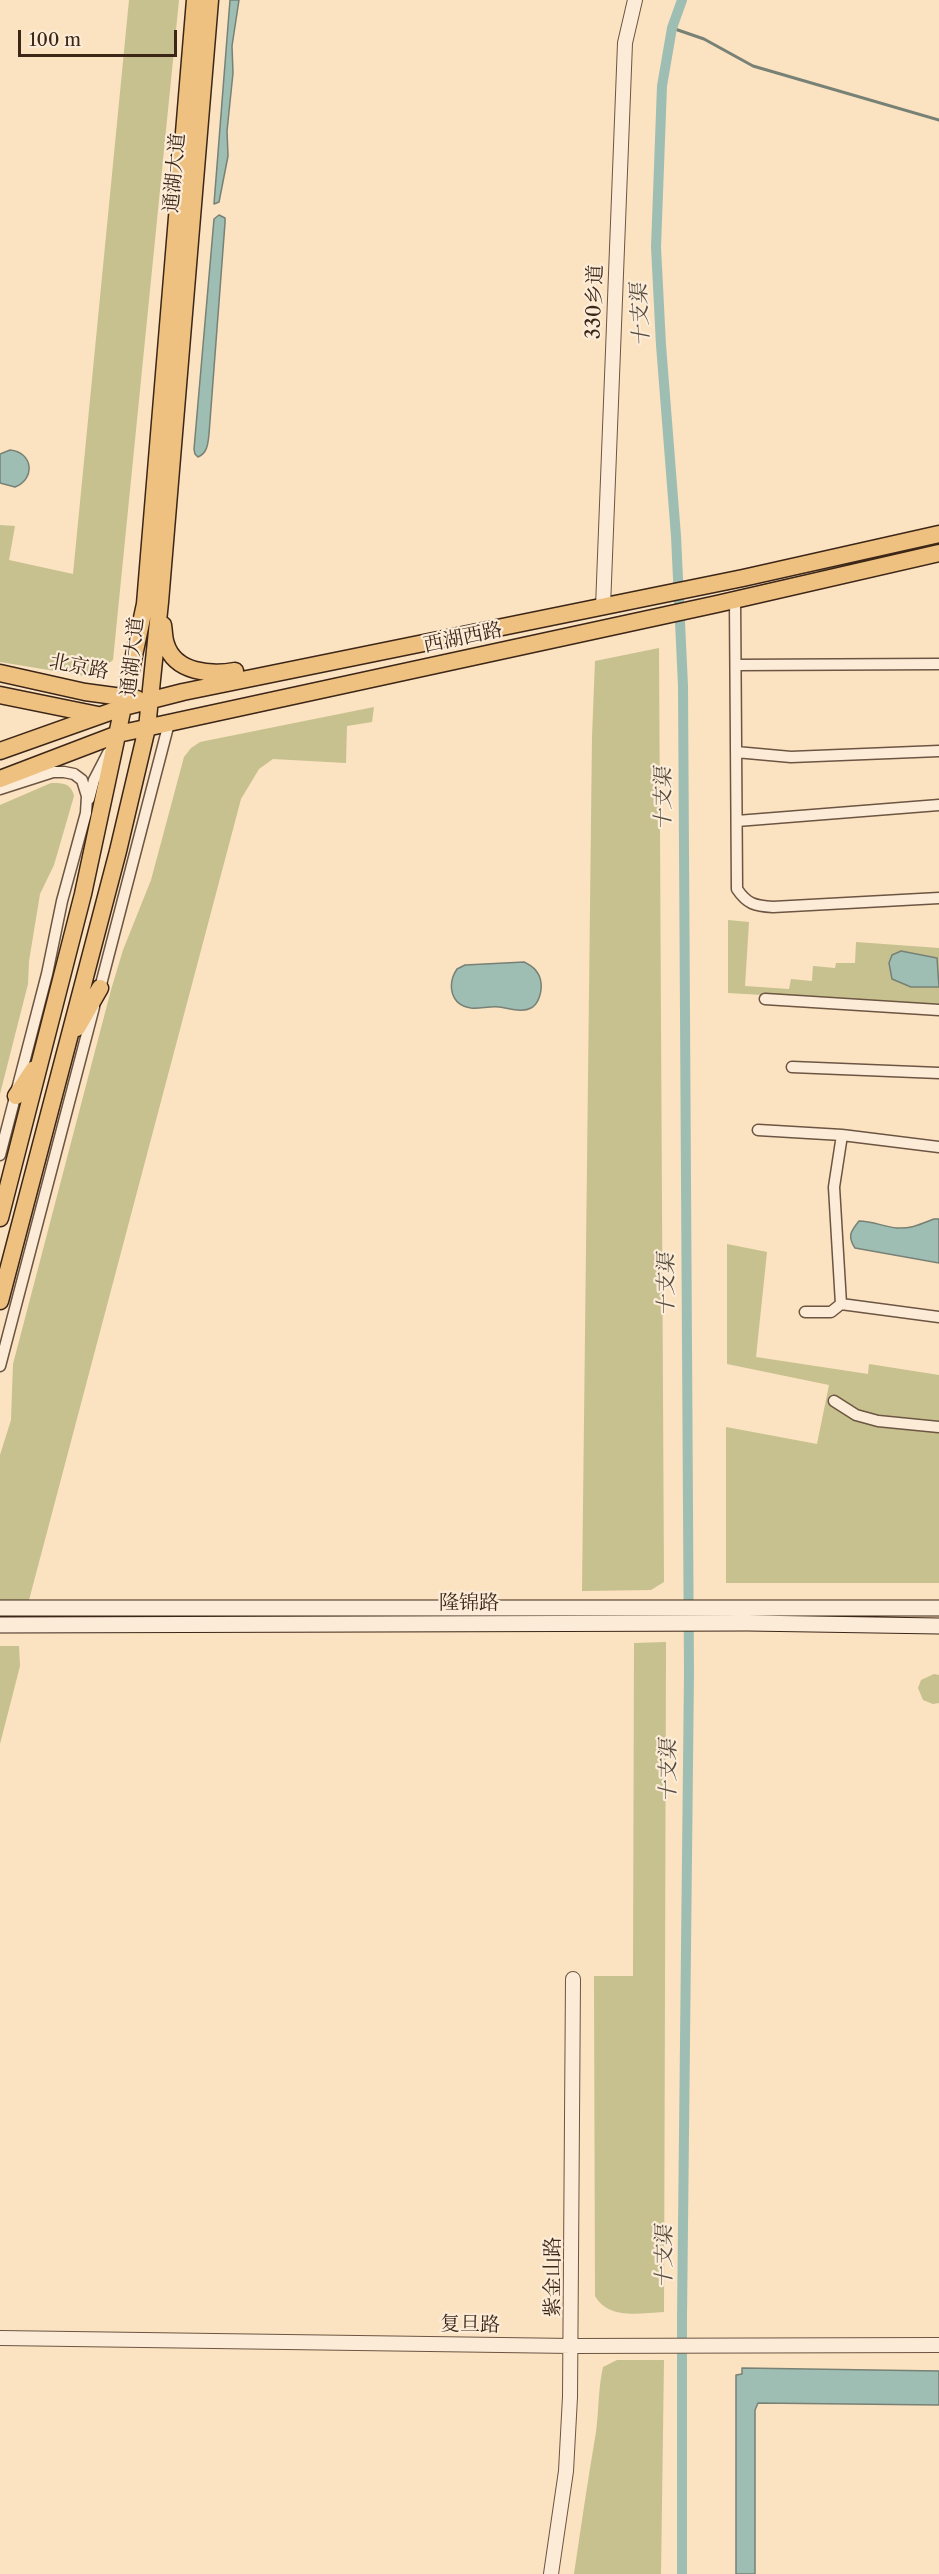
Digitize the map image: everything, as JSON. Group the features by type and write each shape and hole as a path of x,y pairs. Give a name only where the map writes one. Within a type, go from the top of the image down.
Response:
{"main road":[{"name":"通湖大道","path":"0,1218 83,894 145,604 195,0"},
{"name":"通湖大道","path":"0,1301 118,851 147,728 160,602 210,0"},
{"name":"西湖西路","path":"0,750 99,716 125,702 150,700 378,651 716,584 939,534"},
{"name":"西湖西路","path":"0,779 118,734 939,554"},
{"path":"160,602 166,644 170,652 189,669 203,673 219,674 337,652 378,651"},
{"name":"北京路","path":"0,673 125,702"},
{"path":"0,694 99,716 118,734"},
{"path":"66,1047 100,988"},
{"path":"16,1096 41,1059"},
{"name":"隆锦路","path":"0,1608 637,1616 748,1616 939,1608"},
{"name":"隆锦路","path":"0,1625 637,1616"},
{"name":"隆锦路","path":"748,1616 939,1626"}],"street":[{"name":"330乡道","path":"603,607 625,42 635,0"},
{"path":"735,600 737,889 745,901 755,906 773,907 939,898"},
{"path":"736,665 939,664"},
{"path":"0,1366 169,723"},
{"path":"0,1155 94,780 118,734"},
{"path":"736,752 791,758 939,751"},
{"path":"0,789 53,772 64,772 74,774 82,780 87,796 87,806"},
{"path":"737,821 939,805"},
{"path":"765,999 939,1010"},
{"path":"792,1067 939,1073"},
{"path":"758,1130 842,1135 939,1147"},
{"path":"841,1304 834,1187 842,1135"},
{"path":"805,1312 831,1312 841,1304 939,1317"},
{"path":"834,1401 856,1415 878,1421 939,1427"},
{"name":"紫金山路","path":"551,2574 566,2470 572,2346 573,1979"},
{"name":"复旦路","path":"0,2338 572,2346 939,2345"}],"shaded area":[{"path":"129,0 179,0 113,660 91,677 0,662 0,525 15,526 9,560 73,574"},
{"path":"659,648 664,1582 651,1590 582,1591 592,737 595,661"},
{"path":"374,707 372,722 347,726 346,763 273,759 259,769 241,799 29,1600 0,1600 0,1455 11,1420 13,1364 111,990 123,950 151,880 184,757 200,742"},
{"path":"51,783 66,785 71,788 74,796 54,865 40,894 29,961 28,984 0,1094 0,805"},
{"path":"728,920 749,922 745,986 789,989 791,979 812,981 813,966 835,968 836,963 855,963 856,942 939,948 939,1005 728,993"},
{"path":"727,1244 767,1252 756,1357 868,1374 869,1364 939,1375 939,1583 726,1583 726,1427 817,1444 829,1385 727,1364"},
{"path":"666,1642 664,2312 635,2314 608,2309 595,2296 594,1976 633,1976 634,1643"},
{"path":"0,1646 19,1646 20,1666 0,1744"},
{"path":"934,1674 939,1675 939,1703 933,1704 923,1700 918,1688 921,1680"},
{"path":"617,2360 664,2360 661,2574 574,2574 596,2432 603,2367"}],"water":[{"path":"230,0 239,0 232,46 233,73 227,131 228,156 219,202 214,204"},
{"path":"219,215 225,218 225,223 209,434 206,450 198,457 194,449 214,219"},
{"path":"10,450 23,456 29,466 26,478 15,487 0,483 0,454"},
{"path":"901,951 937,958 939,987 911,987 892,979 889,963 892,955"},
{"path":"524,962 535,970 541,983 539,997 531,1008 520,1010 495,1007 471,1008 459,1003 452,993 454,975 457,969 465,965"},
{"path":"939,1219 939,1263 855,1248 851,1240 852,1231 859,1221 902,1228 916,1226"},
{"path":"742,2368 939,2371 939,2405 758,2403 755,2410 755,2574 736,2574 736,2375 742,2374"}],"waterway":[{"name":"十支渠","path":"682,0 672,28 662,86 656,247 676,536 683,686 689,1672 682,2318 682,2574"},
{"path":"672,28 704,39 753,66 939,120"}]}
